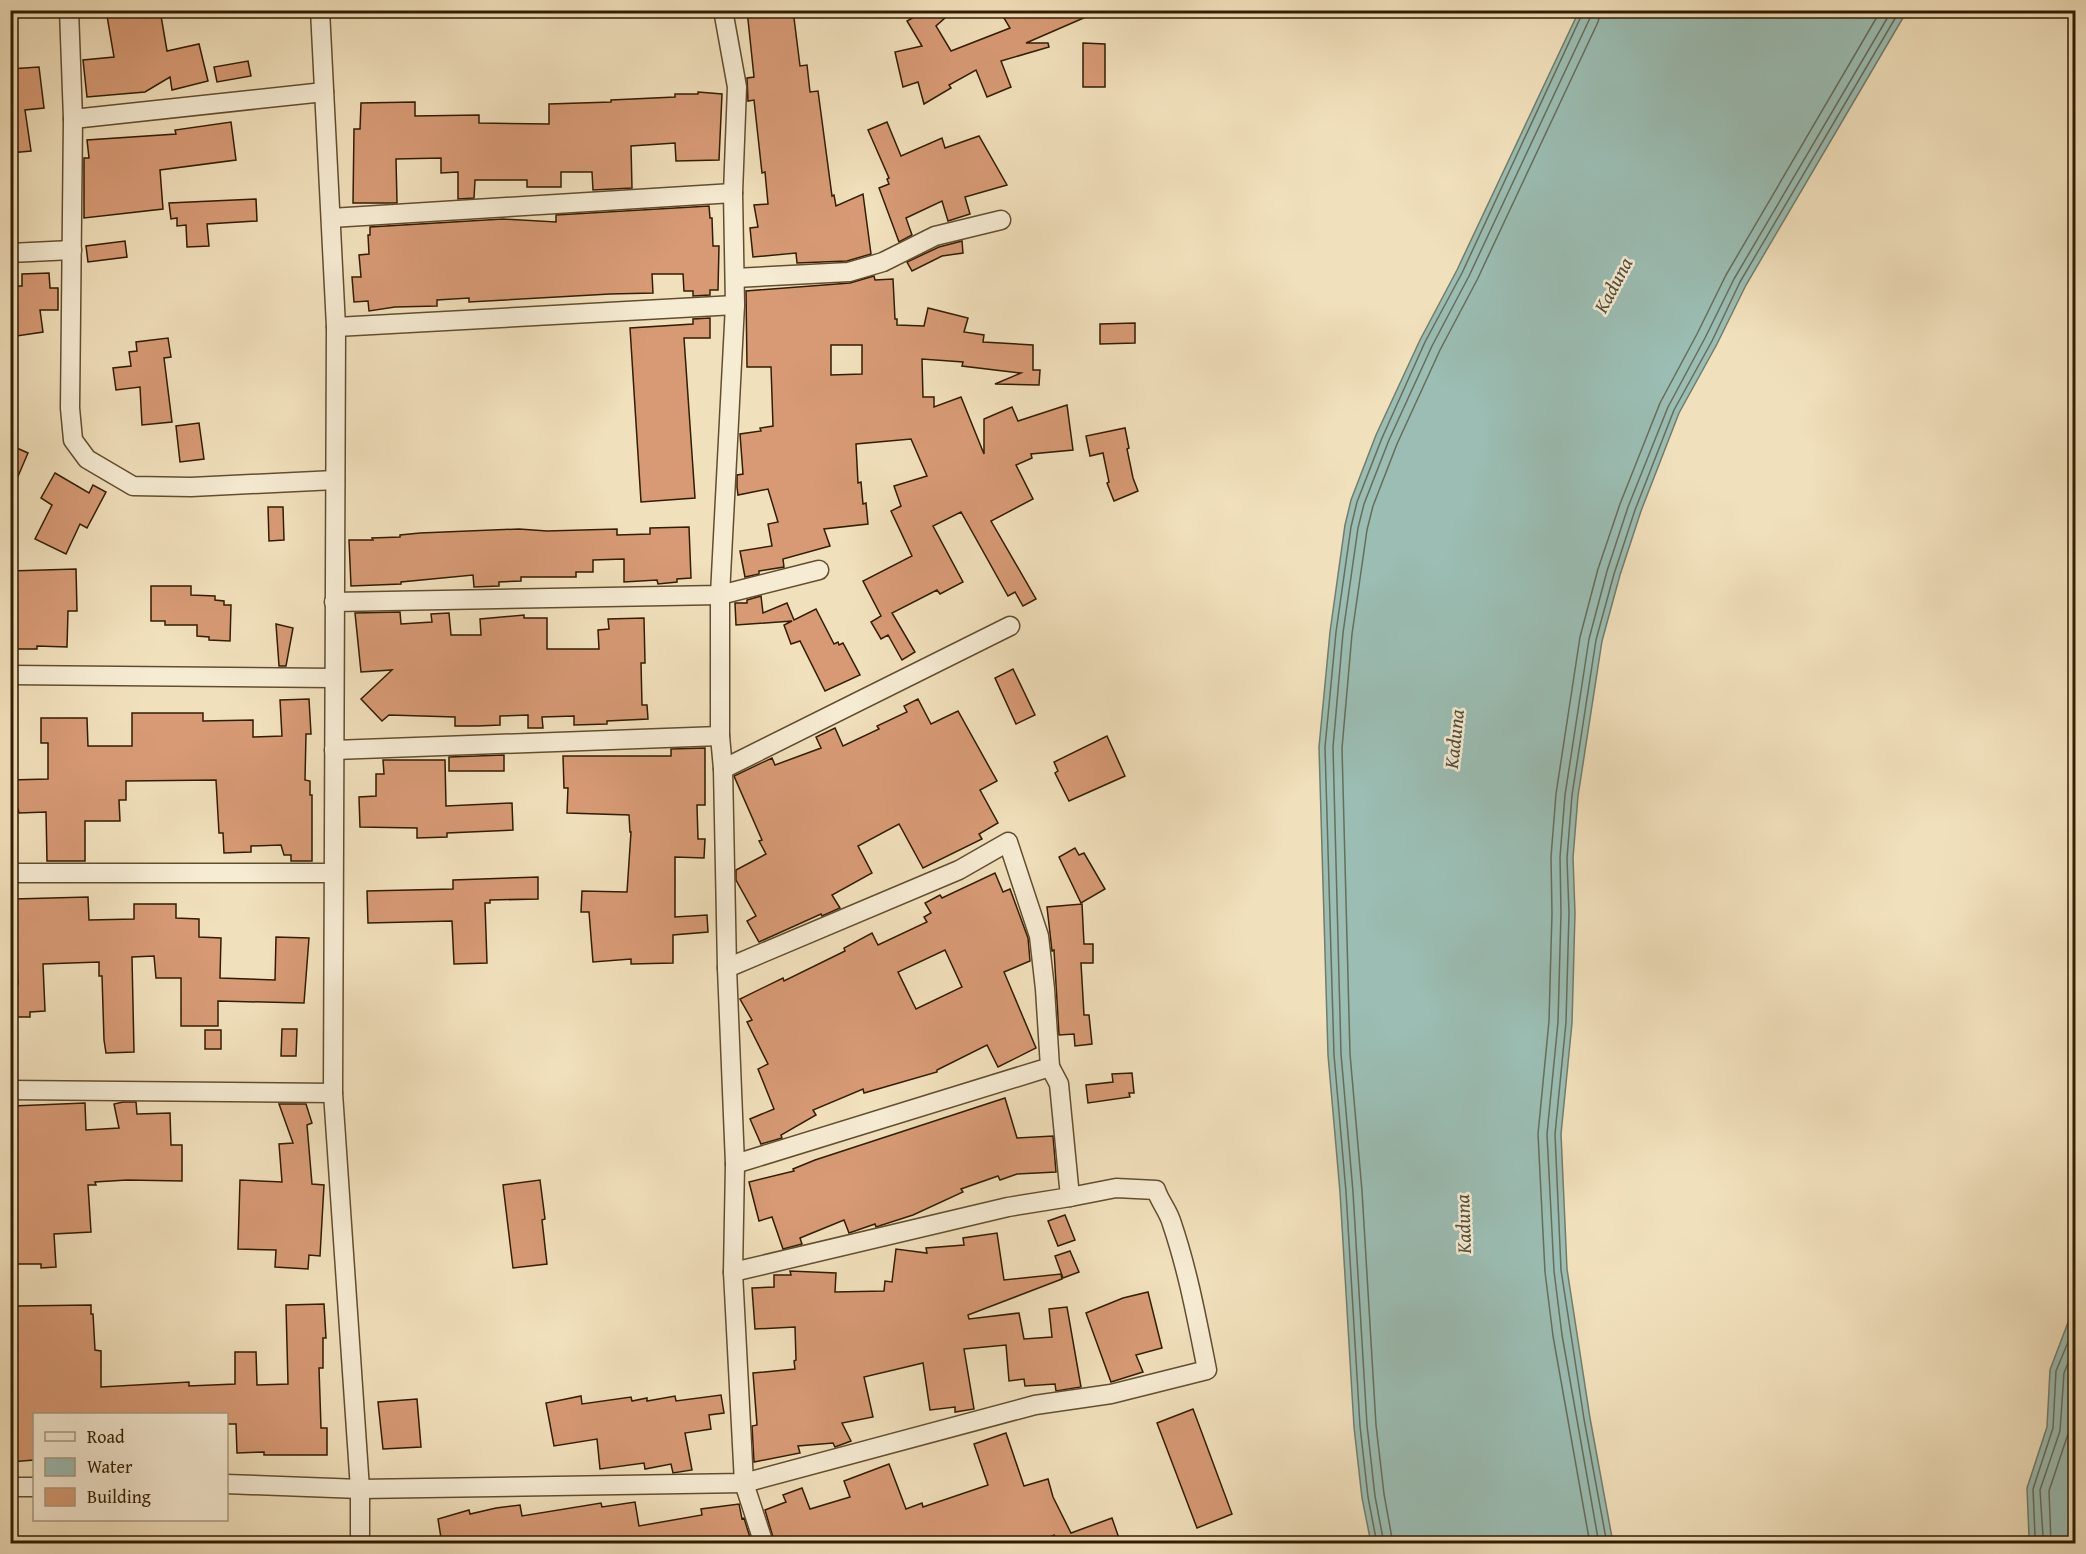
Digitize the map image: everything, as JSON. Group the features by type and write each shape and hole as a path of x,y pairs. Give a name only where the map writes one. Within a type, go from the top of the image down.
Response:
{"street":[{"path":"69,10 73,119 70,408 74,440 87,459 133,486 191,487 335,480"},
{"path":"320,10 336,327 333,1093 360,1489 360,1544"},
{"path":"723,10 737,87 733,193 735,305 720,595 720,736 723,769 727,968 735,1164 733,1272 744,1483 764,1544"},
{"path":"73,119 324,92"},
{"path":"331,218 733,193"},
{"path":"735,278 849,272 883,262 935,236 1000,220"},
{"path":"10,253 72,250"},
{"path":"336,327 735,305"},
{"path":"334,602 720,595 819,570"},
{"path":"723,769 1010,626"},
{"path":"10,675 334,678"},
{"path":"334,750 720,736"},
{"path":"727,968 959,870 1008,842 1039,936 1050,1067 1059,1084 1070,1197"},
{"path":"10,873 333,873"},
{"path":"735,1164 1050,1067"},
{"path":"10,1090 333,1093"},
{"path":"228,1484 360,1489 744,1483 1035,1405 1111,1394 1207,1370 1185,1265 1171,1220 1156,1190 1116,1188 1008,1208 733,1272"},
{"path":"10,1487 33,1486"}],"water":[{"name":"Kaduna","path":"1579,11 1907,11 1746,285 1679,413 1641,511 1602,641 1578,796 1573,858 1575,913 1572,1023 1561,1134 1567,1269 1590,1418 1613,1543 1371,1543 1362,1498 1354,1427 1340,1192 1328,1055 1319,747 1330,632 1345,525 1351,500 1376,435 1420,340 1457,270"},
{"path":"2075,1304 2075,1543 2027,1543 2029,1536 2027,1488 2047,1427 2050,1370"}],"building":[{"path":"160,10 167,51 199,44 208,81 172,90 170,77 145,92 87,97 83,60 114,57 107,16"},
{"path":"747,10 793,10 800,66 807,65 810,92 818,91 832,196 834,195 836,206 863,194 871,254 847,261 797,263 796,253 753,257 750,228 758,227 754,205 768,204 765,172 762,173 754,100 748,101 747,78 754,77"},
{"path":"926,10 954,10 936,26 951,51 1010,28 1004,18 1018,10 1034,10 1037,15 1048,10 1102,10 1026,43 1048,43 1049,47 1001,61 1011,87 987,97 976,70 949,85 951,88 924,104 918,82 903,87 895,52 922,46 907,21"},
{"path":"1083,43 1105,44 1105,87 1083,87"},
{"path":"248,61 251,76 217,82 214,67"},
{"path":"39,67 44,108 25,110 31,151 10,153 10,69"},
{"path":"698,92 722,94 719,160 676,161 675,143 631,146 632,188 593,190 592,172 561,172 561,187 527,187 527,180 475,180 474,198 458,199 458,172 441,173 441,158 396,159 397,203 353,203 354,129 360,129 361,103 415,102 415,116 479,115 479,123 549,124 549,104 675,97 675,94 698,94"},
{"path":"231,122 236,160 160,170 163,209 84,218 84,158 89,158 87,140 176,134 175,130"},
{"path":"887,122 901,156 942,138 945,148 979,136 1007,185 965,197 970,214 948,221 942,201 906,218 912,235 899,242 879,188 889,184 887,179 889,178 868,130"},
{"path":"256,199 257,221 207,224 209,246 187,247 186,225 177,226 177,218 171,219 169,203"},
{"path":"709,206 713,246 719,246 718,290 710,290 710,295 693,296 693,291 684,291 683,274 652,274 653,293 469,302 469,298 437,300 437,306 395,307 369,311 368,301 354,302 352,277 361,277 359,255 369,254 370,227 503,219 556,222 556,215"},
{"path":"125,241 127,257 88,262 86,246"},
{"path":"962,241 963,253 942,256 912,271 907,262 939,247"},
{"path":"49,273 50,288 58,288 58,310 40,310 43,332 10,337 10,286 22,286 22,274"},
{"path":"874,276 875,280 893,279 897,325 924,326 928,308 968,318 964,332 984,335 983,342 1033,345 1033,370 1040,370 1039,385 995,384 1021,373 962,366 963,362 922,359 923,397 934,397 934,407 961,397 984,454 984,419 1012,407 1018,421 1067,405 1073,450 1031,454 1032,458 1016,465 1033,499 991,521 1036,599 1023,606 1015,592 1008,596 961,512 933,526 963,582 940,594 937,590 892,613 915,652 902,660 888,635 881,639 871,622 881,616 863,581 912,556 891,511 901,506 894,486 927,476 911,439 856,444 858,483 861,482 868,524 824,529 830,546 783,559 784,567 759,571 759,574 745,577 740,551 772,546 768,524 778,522 768,489 738,495 737,475 743,474 740,434 761,431 760,428 773,426 771,367 747,367 746,291 850,283","holes":["831,345 862,345 862,374 831,375"]},
{"path":"710,318 710,338 684,338 695,498 641,502 630,328 693,324 693,319"},
{"path":"1135,323 1135,343 1100,344 1100,324"},
{"path":"168,338 171,357 164,358 172,422 142,425 140,387 116,390 113,368 131,366 129,352 137,351 136,342"},
{"path":"199,423 204,459 180,462 176,426"},
{"path":"1125,428 1129,448 1127,449 1138,491 1114,501 1107,483 1109,482 1103,453 1090,456 1086,436"},
{"path":"10,445 28,453 10,495"},
{"path":"55,473 89,493 93,485 106,492 87,528 80,524 66,554 35,539 52,505 41,498"},
{"path":"268,507 283,507 284,540 269,541"},
{"path":"689,527 691,578 677,579 677,582 658,584 657,580 624,582 624,559 593,560 593,572 576,572 576,577 521,577 521,581 499,582 499,586 474,587 473,575 401,582 401,584 351,586 349,540 373,540 372,538 400,537 400,535 420,533 519,529 547,531 617,529 617,535 650,534 650,528"},
{"path":"76,569 77,611 68,611 67,647 37,646 37,649 10,649 10,571"},
{"path":"151,586 191,586 191,595 215,596 215,600 224,601 224,605 231,605 230,641 209,640 209,637 197,636 197,625 165,625 165,621 151,621"},
{"path":"761,596 763,613 787,603 794,620 816,609 834,644 843,643 860,675 825,691 800,641 791,644 784,625 792,621 736,625 735,603 747,603 747,600"},
{"path":"400,612 401,624 432,622 431,614 449,613 451,635 481,635 480,619 524,615 524,618 547,618 547,649 599,649 598,630 609,629 608,619 644,618 645,663 641,663 642,705 647,705 648,719 574,725 574,716 542,717 543,728 528,728 528,715 500,716 500,725 478,726 455,726 455,717 389,715 382,721 361,699 392,670 361,672 355,613"},
{"path":"276,624 293,628 286,666 279,666"},
{"path":"1013,669 1035,715 1016,724 995,678"},
{"path":"309,699 311,734 306,734 305,780 310,781 310,795 312,795 312,861 291,861 291,855 284,855 281,845 251,846 251,852 224,853 223,833 219,833 216,780 126,781 126,800 119,800 120,821 85,821 85,861 47,861 46,812 19,813 18,809 10,809 10,780 48,779 48,743 41,743 41,718 87,718 88,746 132,746 132,713 203,713 203,721 253,720 253,737 282,736 280,700"},
{"path":"918,699 931,724 958,711 997,781 980,790 998,823 979,834 982,839 923,868 899,824 858,846 872,873 832,895 840,908 822,916 821,914 759,942 747,921 756,916 736,880 736,870 766,854 734,776 772,758 775,765 821,748 816,737 835,728 843,746 879,729 877,726 907,712 904,706"},
{"path":"1107,736 1125,776 1069,801 1055,773 1058,771 1054,762"},
{"path":"705,748 705,805 697,805 698,839 705,839 704,858 675,857 675,917 707,915 708,932 673,935 673,963 631,964 631,959 593,962 589,912 581,912 582,891 627,892 631,832 629,815 567,813 568,788 564,788 563,756 671,756 671,749"},
{"path":"504,755 504,771 449,771 449,757"},
{"path":"383,760 445,760 446,806 512,803 513,830 447,833 447,837 417,838 417,828 360,827 359,797 376,796 376,774 384,774"},
{"path":"1075,848 1079,855 1084,853 1105,889 1081,903 1059,857"},
{"path":"995,873 1003,892 1010,889 1028,938 1030,961 1004,972 1036,1048 998,1067 987,1045 937,1072 864,1093 863,1089 813,1110 816,1115 781,1135 782,1138 761,1144 750,1119 774,1109 758,1069 768,1064 747,1022 752,1020 740,999 783,978 784,981 845,951 844,948 872,933 878,945 927,922 924,917 931,913 925,903 940,895 942,898","holes":["945,950 962,987 916,1009 898,972"]},
{"path":"538,877 538,899 490,900 490,903 485,903 487,963 454,964 452,921 368,923 367,891 453,889 453,880"},
{"path":"88,897 89,920 134,919 134,904 176,904 176,918 199,919 199,937 221,938 220,978 275,980 276,937 309,938 304,1003 218,1001 218,1026 181,1026 181,978 156,978 154,956 132,957 134,1052 106,1053 102,976 99,976 99,962 43,964 45,1011 30,1012 30,1017 10,1017 10,984 18,984 14,899"},
{"path":"1082,904 1084,944 1093,944 1093,963 1081,963 1084,1015 1089,1015 1092,1044 1075,1046 1074,1034 1059,1035 1054,950 1052,951 1047,907"},
{"path":"282,1029 297,1029 296,1056 281,1056"},
{"path":"205,1030 221,1030 221,1049 205,1049"},
{"path":"1132,1073 1134,1093 1129,1093 1130,1097 1088,1103 1086,1085 1113,1082 1112,1074"},
{"path":"1005,1098 1017,1138 1053,1136 1056,1172 1017,1174 1000,1180 998,1176 961,1189 963,1192 913,1215 849,1233 844,1220 800,1238 802,1244 783,1249 772,1217 759,1221 749,1182 794,1171 793,1169 815,1160"},
{"path":"136,1102 137,1114 170,1113 171,1145 182,1145 182,1181 127,1180 95,1182 96,1185 88,1185 91,1232 54,1234 56,1267 41,1268 41,1264 13,1264 10,1153 16,1153 13,1106 85,1103 86,1130 119,1128 114,1104"},
{"path":"279,1104 306,1104 312,1123 307,1125 312,1184 324,1185 320,1256 309,1255 308,1269 275,1267 276,1250 238,1249 240,1180 282,1182 279,1144 293,1143"},
{"path":"540,1180 547,1264 513,1268 503,1185"},
{"path":"1065,1215 1075,1240 1058,1246 1048,1221"},
{"path":"997,1233 1004,1280 1061,1274 1062,1279 968,1315 969,1319 1019,1313 1024,1339 1052,1337 1049,1309 1067,1307 1081,1387 1056,1391 1055,1384 1025,1386 1024,1379 1009,1381 1006,1345 964,1349 974,1409 955,1412 955,1407 930,1410 923,1363 864,1377 873,1417 842,1423 851,1441 835,1447 833,1443 798,1446 800,1453 754,1462 752,1426 757,1425 753,1373 795,1369 794,1361 796,1360 795,1327 755,1329 752,1288 774,1287 774,1275 791,1275 790,1271 836,1273 835,1292 884,1291 885,1281 892,1282 896,1249 927,1253 926,1248 964,1245 963,1238"},
{"path":"1070,1251 1079,1272 1063,1278 1055,1256"},
{"path":"1148,1292 1162,1348 1136,1355 1143,1372 1111,1382 1086,1313 1123,1298"},
{"path":"324,1304 326,1338 323,1338 323,1368 319,1368 321,1428 327,1428 327,1455 237,1453 236,1424 228,1424 228,1413 33,1413 33,1460 10,1462 10,1316 16,1316 17,1306 91,1305 95,1350 101,1351 101,1387 189,1382 189,1386 235,1384 235,1352 256,1352 257,1385 288,1384 286,1305"},
{"path":"721,1395 724,1413 709,1415 711,1429 685,1433 692,1470 673,1473 671,1464 645,1469 644,1463 600,1469 597,1439 554,1446 546,1403 581,1396 582,1404 631,1397 632,1401 647,1398 647,1401 675,1396 676,1401"},
{"path":"417,1399 421,1447 383,1449 378,1402"},
{"path":"1193,1409 1232,1514 1197,1528 1157,1423"},
{"path":"1006,1433 1024,1486 1048,1479 1053,1497 1071,1533 1112,1518 1121,1544 1048,1544 1056,1539 1054,1535 1039,1544 775,1544 765,1510 786,1502 783,1495 802,1488 810,1509 850,1497 844,1481 889,1464 906,1509 922,1503 923,1507 988,1485 974,1444"},
{"path":"635,1502 639,1526 702,1515 701,1509 739,1504 752,1544 442,1544 438,1519 469,1510 470,1514 520,1505 522,1516 601,1503 602,1507"}]}
